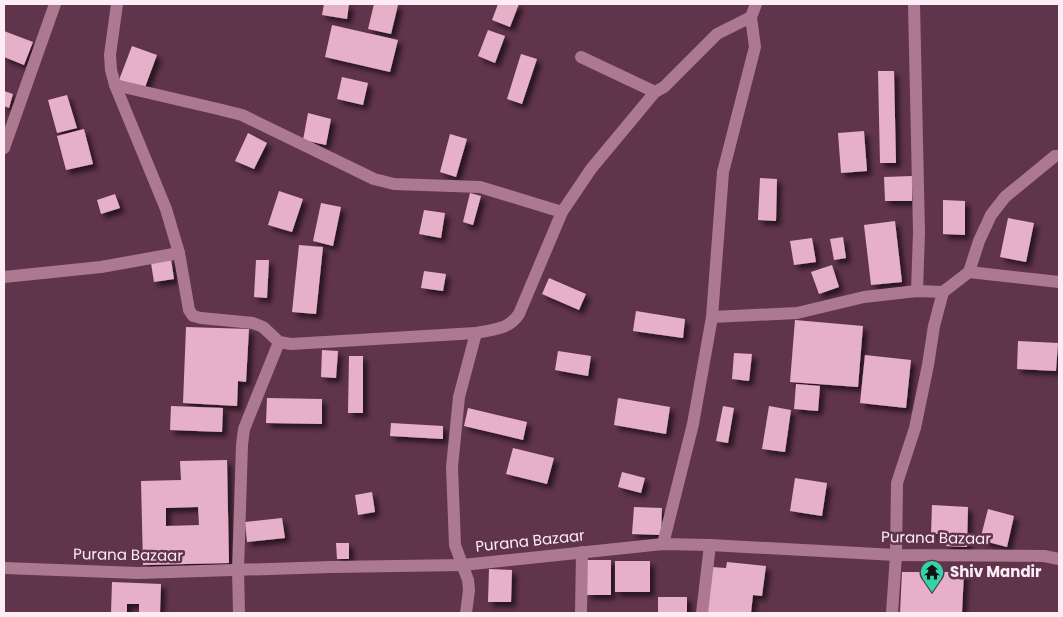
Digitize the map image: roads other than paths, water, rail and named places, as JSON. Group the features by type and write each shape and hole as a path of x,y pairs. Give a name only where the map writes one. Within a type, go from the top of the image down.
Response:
{"street":[{"path":"4,148 55,4"},
{"path":"117,4 110,56 111,70 115,85 163,201 179,253 188,310 193,316 201,318 253,323 279,342 291,344 476,333 505,327 514,322 562,212 591,169 655,92 664,88 717,34 751,17"},
{"path":"663,544 693,424 712,317 723,172 755,47 751,17 756,4"},
{"path":"914,4 919,232 917,290"},
{"path":"581,57 655,92"},
{"path":"115,85 242,115 374,179 394,184 480,187 562,212"},
{"path":"892,613 896,555 897,483 915,428 934,326 943,292 969,272 979,241 991,215 1005,197 1058,153"},
{"path":"4,277 101,267 179,253"},
{"path":"969,272 1059,282"},
{"path":"712,317 797,313 864,297 917,290 943,292"},
{"path":"466,613 469,590 468,580 455,545 452,467 460,397 476,333"},
{"path":"239,613 238,570 244,428 279,342"},
{"name":"Purana Bazaar","path":"4,568 138,573 463,565 663,544 896,555 1044,556 1059,558"},
{"path":"702,613 710,545"},
{"path":"580,613 582,552"}],"place":[{"name":"Shiv Mandir","path":"932,593"}]}
